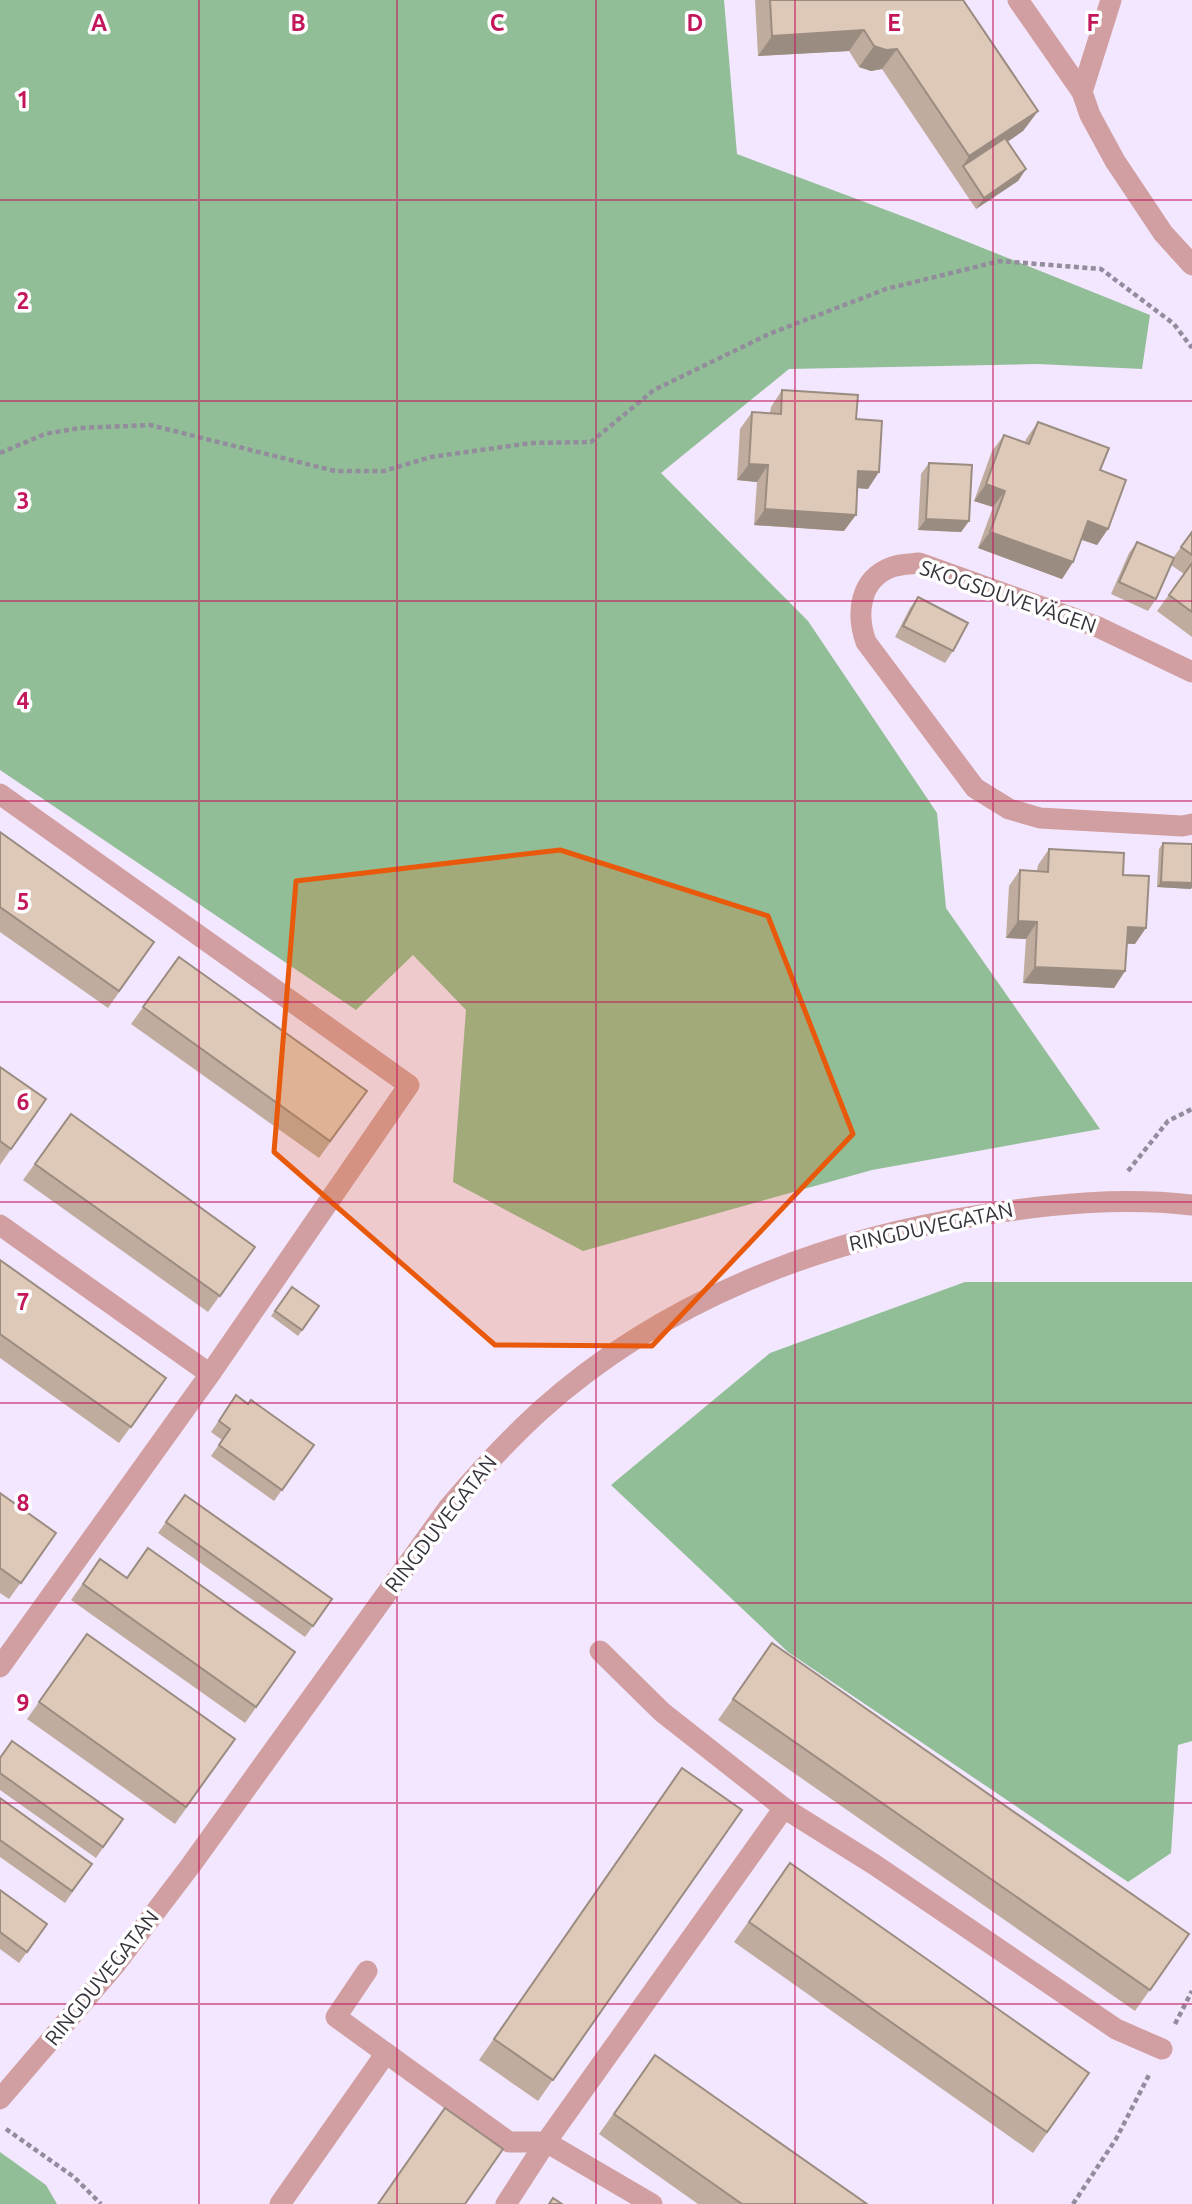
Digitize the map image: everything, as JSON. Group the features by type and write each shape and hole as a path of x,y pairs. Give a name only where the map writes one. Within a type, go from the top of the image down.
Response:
{"street":[{"path":"1018,0 1082,92 1090,115 1115,161 1163,233 1192,265"},
{"path":"1082,92 1111,0"},
{"name":"SKOGSDUVEVÄGEN","path":"1192,672 1098,627 919,563 890,567 872,582 859,604 859,624 866,642 975,788 1009,809 1040,818 1182,826 1192,824"},
{"path":"0,794 408,1085 210,1374 2,1660"},
{"name":"RINGDUVEGATAN","path":"2,2093 115,1965 191,1865 449,1507 495,1453 541,1409 596,1365 663,1323 744,1280 835,1248 933,1222 1041,1205 1152,1201 1192,1205"},
{"path":"0,1225 210,1374"},
{"path":"600,1651 662,1712 784,1808 875,1865 1116,2029 1162,2049"},
{"path":"506,2204 546,2143 784,1808"},
{"path":"368,1971 336,2017 509,2142 546,2143 652,2204"},
{"path":"280,2204 386,2053"}],"path":[{"path":"0,453 56,432 79,428 150,425 335,471 384,471 431,457 531,443 591,442 654,390 769,334 886,289 1000,261 1101,269 1174,324 1192,348"},
{"path":"1121,1202 1124,1177 1168,1121 1192,1109"},
{"path":"1073,2204 1116,2139 1192,1991"},
{"path":"0,2125 74,2177 101,2204"}],"highlighted area":[{"path":"560,850 768,916 853,1134 652,1346 495,1345 274,1152 296,881"}],"green space":[{"path":"0,0 724,0 737,154 918,222 1150,315 1142,369 1038,364 789,369 661,473 808,621 937,813 946,908 1100,1129 872,1170 583,1251 453,1182 466,1010 413,955 356,1010 0,770"},
{"path":"965,1282 1192,1282 1192,1741 1178,1745 1171,1853 1128,1882 788,1652 611,1485 770,1353"},
{"path":"0,2152 46,2185 57,2204 0,2204"}],"building":[{"path":"770,0 963,0 1038,111 969,156 897,49 886,50 874,46 864,30 772,36"},
{"path":"1005,138 1026,169 984,198 963,166"},
{"path":"782,390 858,395 856,419 882,421 879,472 858,471 856,515 765,509 768,465 749,464 752,412 781,414"},
{"path":"1038,422 1109,448 1100,470 1126,480 1108,529 1088,521 1073,562 990,532 1005,491 986,484 1004,435 1029,444"},
{"path":"929,463 972,465 969,521 926,519"},
{"path":"1192,532 1192,555 1181,547"},
{"path":"1137,542 1174,558 1156,599 1119,582"},
{"path":"1192,563 1192,612 1169,595"},
{"path":"918,597 968,623 953,651 903,626"},
{"path":"0,832 154,942 119,991 0,907"},
{"path":"1163,843 1192,844 1192,883 1161,882"},
{"path":"1049,849 1124,853 1123,875 1149,876 1146,928 1128,927 1125,971 1035,967 1037,922 1018,921 1020,870 1048,872"},
{"path":"179,957 367,1091 330,1141 143,1007"},
{"path":"0,1067 46,1099 11,1149 0,1141"},
{"path":"71,1114 255,1247 220,1296 35,1164"},
{"path":"0,1260 166,1378 131,1427 0,1334"},
{"path":"292,1287 319,1306 302,1330 275,1311"},
{"path":"236,1395 248,1404 251,1400 314,1445 282,1490 219,1445 230,1429 219,1421"},
{"path":"0,1493 56,1533 21,1583 0,1568"},
{"path":"185,1495 332,1599 313,1626 166,1522"},
{"path":"148,1548 295,1652 256,1707 83,1584 100,1559 127,1578"},
{"path":"87,1634 235,1739 186,1807 39,1702"},
{"path":"772,1643 1189,1934 1150,1990 733,1699"},
{"path":"12,1741 123,1819 103,1847 0,1773 0,1758"},
{"path":"682,1768 742,1810 553,2080 494,2039"},
{"path":"0,1798 92,1864 72,1891 0,1840"},
{"path":"790,1863 1089,2073 1047,2132 749,1922"},
{"path":"0,1890 47,1924 27,1952 0,1932"},
{"path":"655,2055 867,2204 742,2204 614,2114"},
{"path":"445,2108 503,2149 465,2204 378,2204"},
{"path":"553,2198 562,2204 549,2204"}]}
